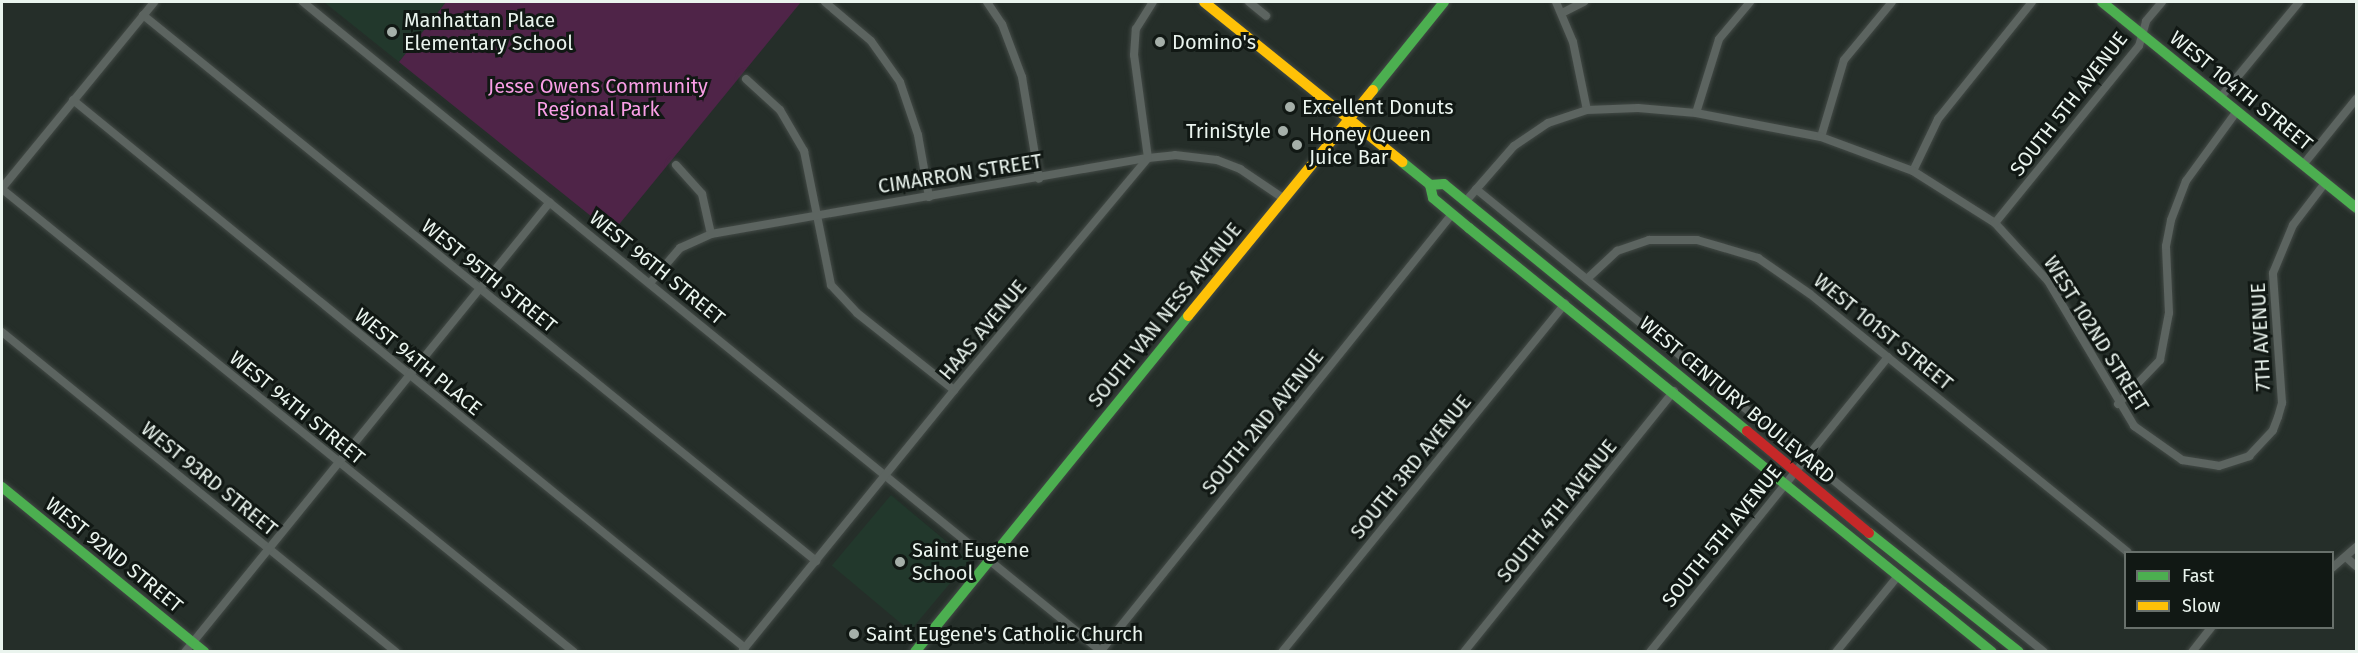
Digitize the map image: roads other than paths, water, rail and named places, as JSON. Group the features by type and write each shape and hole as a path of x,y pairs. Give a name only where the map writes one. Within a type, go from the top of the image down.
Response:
{"main road":[{"name":"WEST CENTURY BOULEVARD","path":"1204,2 1430,185 1433,198 1452,214 1674,391 1992,651"},
{"name":"SOUTH VAN NESS AVENUE","path":"915,651 1444,2"},
{"name":"WEST 104TH STREET","path":"2102,2 2356,208"},
{"name":"WEST CENTURY BOULEVARD","path":"1430,185 1444,184 1466,201 1728,414 1794,473 2019,651"},
{"name":"WEST 92ND STREET","path":"2,487 204,651"}],"street":[{"path":"2,189 72,100 154,2"},
{"name":"WEST 96TH STREET","path":"303,2 1101,651"},
{"path":"825,2 871,41 900,82 918,135 929,197"},
{"path":"987,2 1006,32 1022,77 1039,178"},
{"path":"1148,158 1134,55 1136,29 1152,2"},
{"path":"1249,2 1266,16"},
{"path":"1466,201 1514,146 1548,123 1587,110 1573,42 1556,2"},
{"path":"1562,13 1584,2"},
{"path":"1696,113 1719,39 1750,2"},
{"path":"1821,137 1844,60 1892,2"},
{"path":"1913,171 1938,119 2032,2"},
{"name":"SOUTH 5TH AVENUE","path":"1995,223 2139,46 2146,21 2162,2"},
{"path":"2220,98 2299,2"},
{"name":"WEST 95TH STREET","path":"143,15 816,561"},
{"path":"746,79 780,110 794,131 810,174 826,268 841,298 954,390"},
{"path":"2303,165 2356,99"},
{"name":"WEST 94TH PLACE","path":"72,100 744,650"},
{"name":"WEST 102ND STREET","path":"1587,110 1638,108 1696,113 1821,137 1913,171 1995,223 2048,281 2118,404 2144,435 2182,460 2219,466 2248,456"},
{"path":"2118,404 2160,360 2169,313 2166,246 2170,220 2186,181 2237,111"},
{"name":"CIMARRON STREET","path":"650,283 680,248 711,234 816,213 929,197 1148,158 1175,155 1217,160 1240,169 1283,198"},
{"name":"HAAS AVENUE","path":"744,650 954,390 1148,158"},
{"path":"676,165 702,194 711,234"},
{"name":"7TH AVENUE","path":"2248,456 2273,430 2282,403 2274,273 2293,225 2325,183"},
{"name":"WEST 94TH STREET","path":"2,189 338,463 574,651"},
{"name":"WEST CENTURY BOULEVARD","path":"1476,189 2044,651"},
{"path":"185,651 550,202"},
{"name":"SOUTH 2ND AVENUE","path":"1101,651 1452,214"},
{"name":"WEST 101ST STREET","path":"1588,278 1632,243 1675,238 1730,247 1783,274 2127,551"},
{"name":"SOUTH 3RD AVENUE","path":"1282,651 1565,304"},
{"name":"WEST 93RD STREET","path":"2,332 396,651"},
{"name":"SOUTH 5TH AVENUE","path":"1650,651 1888,357"},
{"name":"SOUTH 4TH AVENUE","path":"1464,651 1674,391"},
{"path":"2334,567 2347,558 2356,547"},
{"path":"2347,558 2356,566"},
{"path":"1836,651 1898,576"},
{"path":"2192,651 2209,629"}],"place":[{"name":"Manhattan Place Elementary School","path":"392,32"},
{"name":"Domino's","path":"1160,42"},
{"name":"Excellent Donuts","path":"1290,107"},
{"name":"TriniStyle","path":"1283,131"},
{"name":"Honey Queen Juice Bar","path":"1297,145"},
{"name":"Saint Eugene School","path":"900,562"},
{"name":"Saint Eugene's Catholic Church","path":"854,634"}],"park label":[{"name":"Jesse Owens Community Regional Park","path":"598,98"}]}
